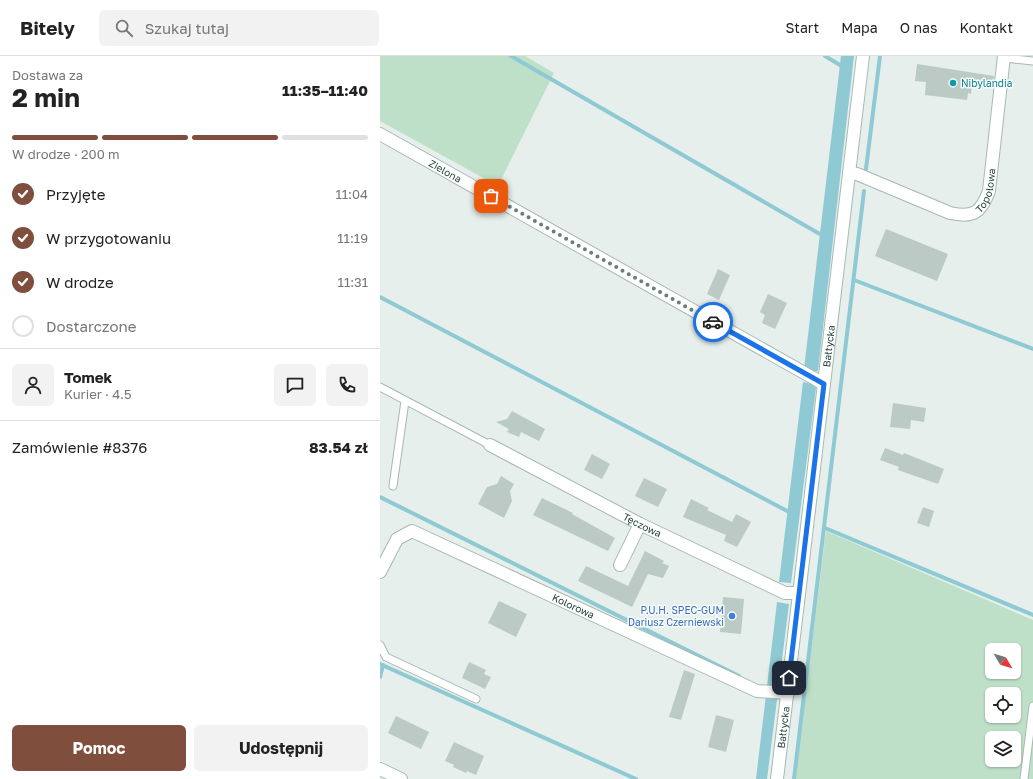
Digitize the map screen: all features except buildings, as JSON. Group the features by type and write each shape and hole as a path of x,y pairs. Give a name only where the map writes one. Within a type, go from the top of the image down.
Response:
{"street":[{"name":"Bałtycka","path":"777,779 783,693 799,593 863,56"},
{"name":"Topolowa","path":"849,173 857,174 950,213 964,216 975,213 984,205 989,191 1004,57"},
{"name":"Zielona","path":"380,134 824,384"},
{"name":"Tęczowa","path":"490,446 640,524 784,593 799,593"},
{"path":"620,565 640,524"},
{"name":"Kolorowa","path":"380,572 397,539 412,530 757,691 763,693 783,693"},
{"path":"380,769 401,779"}],"lane":[{"path":"1004,57 1033,61"},
{"path":"380,387 490,446"},
{"path":"393,486 405,400"},
{"path":"380,644 386,657 476,700"},
{"path":"1024,779 1033,706"},
{"path":"1025,768 1033,768"}],"green space":[{"path":"380,56 525,56 554,73 498,186 380,121"},
{"path":"826,531 1033,620 1033,779 795,779"}],"water":[{"path":"841,56 854,56 818,371 812,372 804,369"},
{"path":"803,382 812,384 816,388 791,583 779,582"},
{"path":"777,602 789,604 767,779 756,779"}],"waterway":[{"path":"511,56 825,237"},
{"path":"825,56 845,68"},
{"path":"866,169 880,56"},
{"path":"794,779 864,191"},
{"path":"854,280 1033,349"},
{"path":"380,297 791,513"},
{"path":"380,497 739,676"},
{"path":"825,528 1033,615"},
{"path":"380,664 636,779"},
{"path":"380,677 383,665"}],"way so far":[{"path":"491,196 713,322"}],"place":[{"name":"Nibylandia","path":"953,83"},
{"name":"P.U.H. SPEC-GUM Dariusz Czerniewski","path":"732,616"}],"route":[{"path":"713,322 824,384 789,678"}]}
